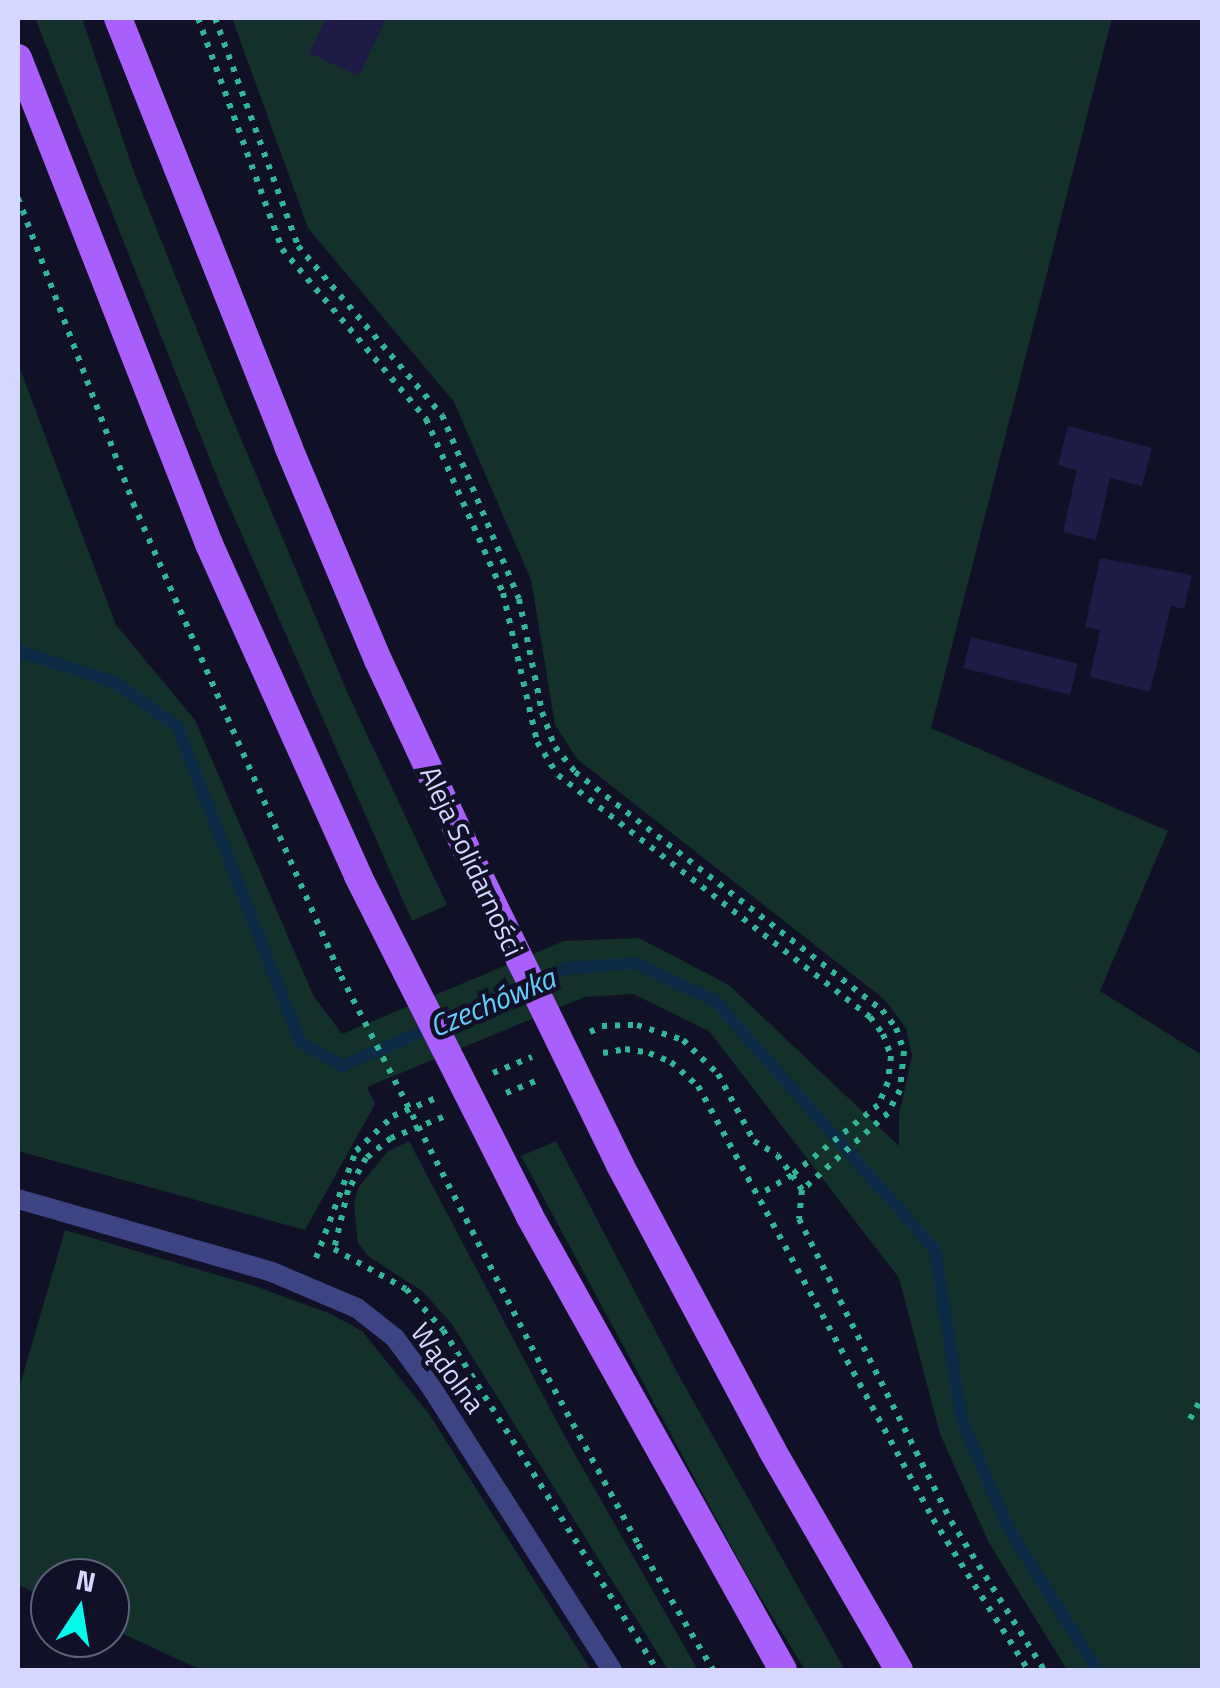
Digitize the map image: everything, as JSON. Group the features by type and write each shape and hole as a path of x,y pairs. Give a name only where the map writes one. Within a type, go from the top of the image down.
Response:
{"main road":[{"name":"Aleja Solidarności","path":"118,18 288,446 378,660 466,849 620,1165 772,1450 899,1670"},
{"path":"18,58 209,544 358,876 529,1215 782,1670"}],"street":[{"name":"Wądolna","path":"18,1199 272,1272 358,1308 395,1338 431,1387 612,1670"}],"path":[{"path":"198,18 282,249 426,419 503,593 537,742 558,776 870,1017 884,1034 891,1056 878,1105 792,1175 759,1194"},
{"path":"215,18 298,246 442,415 519,600 542,712 555,747 575,772 882,1010 904,1051 900,1090 888,1114 802,1190"},
{"path":"18,198 133,503 340,976 548,1378 638,1544 713,1670"},
{"path":"602,1026 637,1025 683,1040 718,1074 754,1141 777,1155 792,1175 802,1190 799,1219 951,1521 1044,1670"},
{"path":"607,1051 649,1052 686,1072 759,1194 933,1519 1028,1670"},
{"path":"488,1075 520,1062"},
{"path":"495,1097 528,1084"},
{"path":"297,1256 315,1261 346,1168 372,1132 394,1116"},
{"path":"406,1130 377,1148 355,1173 334,1249 406,1290 443,1330 657,1670"},
{"path":"1190,1419 1202,1397"}],"green space":[{"path":"35,18 82,18 134,172 226,403 348,694 447,905 412,921 220,485"},
{"path":"232,18 1112,18 931,728 1168,831 1100,991 1202,1055 1202,1670 1067,1670 989,1543 940,1434 899,1278 709,1031 633,994 585,997 367,1087 375,1104 305,1230 18,1151 18,363 116,625 195,720 313,995 342,1034 564,941 639,938 729,985 899,1146 899,1115 912,1056 906,1028 885,1000 577,759 555,725 531,580 454,402 308,228"},
{"path":"409,1141 564,1435 698,1670 668,1670 451,1323 422,1291 368,1256 358,1243 354,1204 358,1188 387,1152"},
{"path":"556,1141 678,1374 845,1670 805,1670 745,1572 521,1156"},
{"path":"65,1230 255,1286 331,1314 362,1331 429,1414 591,1670 201,1670 130,1637 130,1558 30,1558 30,1591 18,1585 18,1392"}],"building":[{"path":"326,18 386,18 359,76 309,53"},
{"path":"1068,426 1152,448 1142,486 1110,478 1096,540 1063,532 1077,470 1058,465"},
{"path":"1100,558 1192,575 1184,609 1171,606 1150,692 1090,677 1100,630 1085,627"},
{"path":"971,637 1078,664 1070,695 963,668"}],"waterway":[{"name":"Czechówka","path":"18,651 114,682 177,726 300,1042 342,1066 569,968 635,963 715,1001 935,1250 962,1421 1009,1529 1097,1670"}]}
